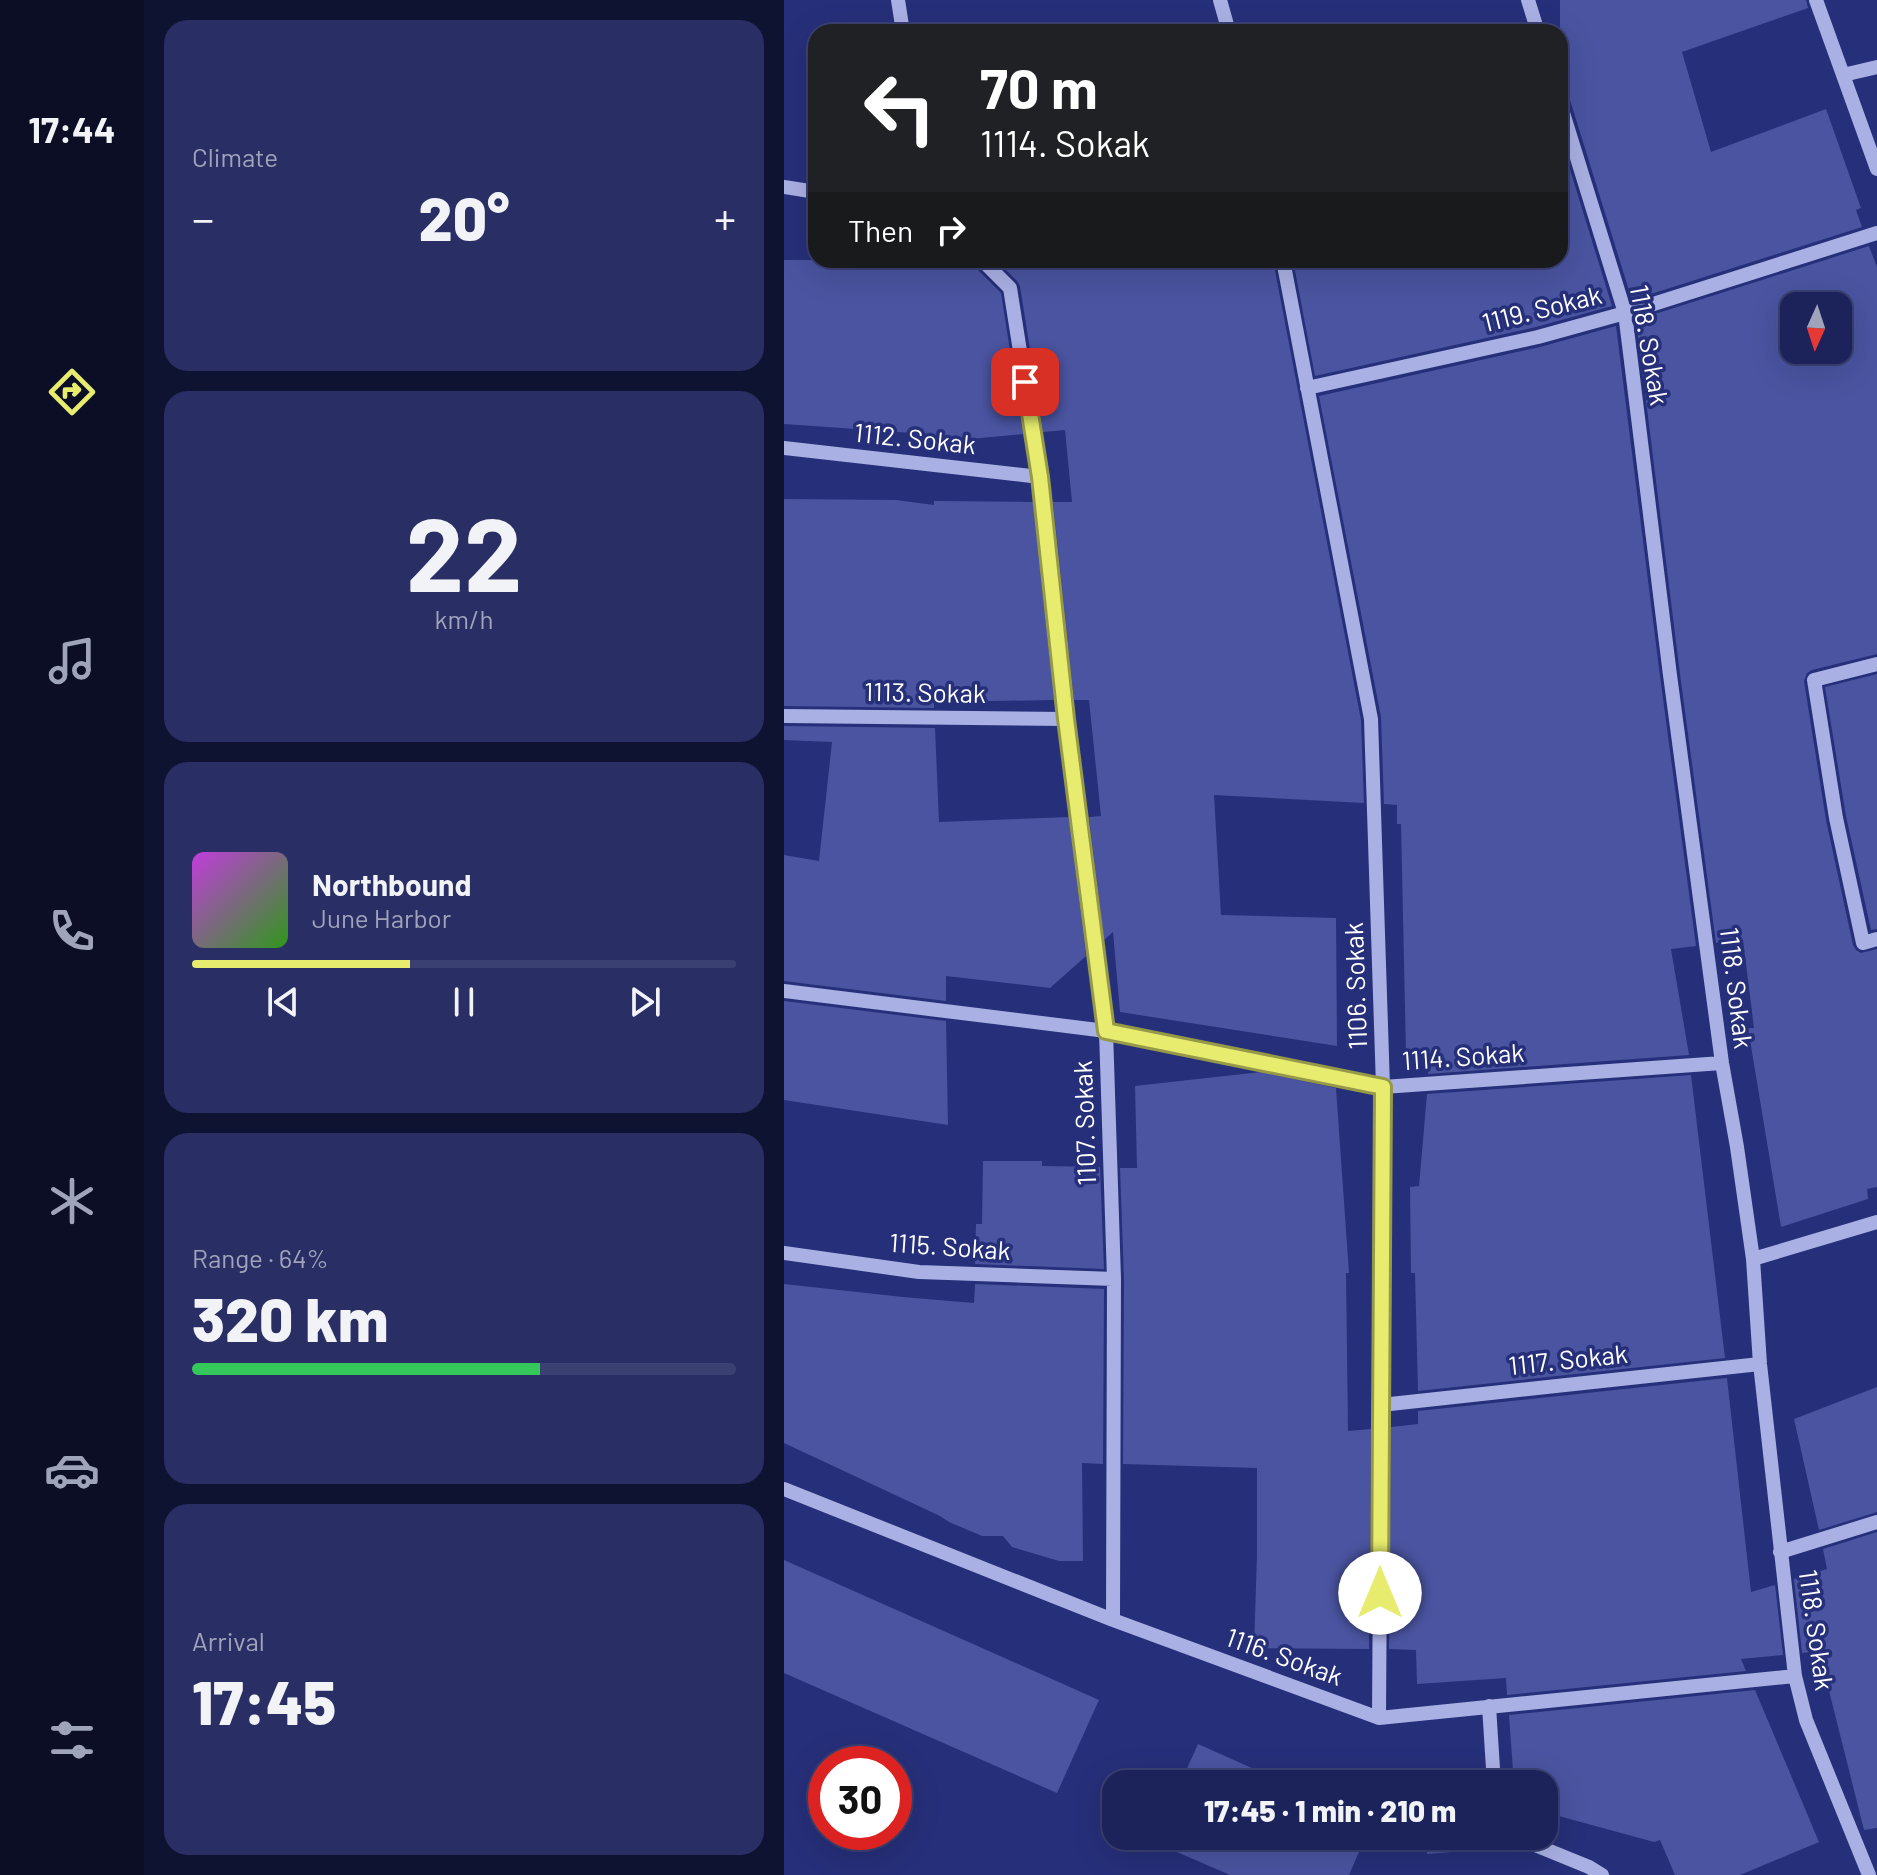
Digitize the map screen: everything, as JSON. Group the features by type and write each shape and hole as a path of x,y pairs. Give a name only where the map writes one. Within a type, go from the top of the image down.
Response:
{"street":[{"path":"898,0 902,24"},
{"path":"1220,0 1227,24"},
{"path":"1528,0 1536,24"},
{"path":"1816,0 1877,169"},
{"path":"1843,75 1877,67"},
{"name":"1118. Sokak","path":"1568,129 1625,313 1722,1063 1753,1259 1760,1364 1795,1676 1806,1720 1869,1875"},
{"path":"784,187 808,191"},
{"name":"1119. Sokak","path":"1307,388 1538,337 1625,313 1877,233"},
{"name":"1107. Sokak","path":"990,268 1010,288 1040,477 1066,719 1106,1031 1114,1279 1113,1620"},
{"name":"1106. Sokak","path":"1284,268 1371,719 1383,1087 1379,1718"},
{"name":"1112. Sokak","path":"784,448 1040,477"},
{"path":"1877,664 1814,680 1836,818 1863,943 1877,939"},
{"name":"1113. Sokak","path":"784,716 1066,719"},
{"name":"1114. Sokak","path":"784,991 1106,1031 1383,1087 1722,1063"},
{"path":"1753,1259 1877,1222"},
{"name":"1115. Sokak","path":"784,1253 919,1272 1114,1279"},
{"name":"1117. Sokak","path":"1381,1405 1760,1364"},
{"name":"1116. Sokak","path":"784,1489 1113,1620 1379,1718 1795,1676"},
{"path":"1780,1552 1877,1522"},
{"path":"1489,1706 1493,1770"},
{"path":"1547,1850 1602,1875"}],"building":[{"path":"1560,0 1806,0 1808,8 1682,52 1711,152 1826,109 1861,208 1856,210 1862,227 1632,300 1568,98 1568,24 1560,24"},
{"path":"1568,163 1612,306 1536,327 1315,376 1295,268 1568,268"},
{"path":"1869,246 1877,267 1877,654 1812,670 1804,681 1826,820 1853,945 1861,953 1877,949 1877,1187 1867,1189 1868,1199 1781,1227 1748,1028 1754,1028 1743,940 1716,943 1636,320"},
{"path":"784,260 808,260 808,268 976,268 1001,293 1023,434 928,443 927,434 784,424"},
{"path":"1004,268 1275,268 1361,720 1364,803 1214,795 1221,915 1336,918 1337,1046 1120,1012 1113,932 1104,940 1089,817 1101,816 1089,700 1074,700 1053,502 1072,502 1065,430 1043,432 1017,281"},
{"path":"1616,326 1696,946 1671,949 1689,1055 1428,1074 1429,1053 1406,1054 1401,824 1397,824 1397,805 1384,804 1381,717 1319,396 1540,347"},
{"path":"784,499 896,500 934,505 934,501 1033,502 1054,700 934,702 934,708 784,706"},
{"path":"1877,674 1877,929 1871,930 1846,816 1825,687"},
{"path":"784,726 935,728 939,822 1069,817 1086,956 1050,988 946,976 946,1001 784,981 784,855 819,861 832,742 784,740"},
{"path":"784,1001 946,1021 948,1125 784,1100"},
{"path":"1261,1072 1336,1088 1349,1273 1346,1273 1348,1431 1371,1429 1369,1649 1254,1648 1257,1468 1123,1464 1124,1279 1120,1168 1137,1168 1135,1086"},
{"path":"1691,1075 1725,1358 1418,1391 1410,1187 1419,1186 1427,1094"},
{"path":"983,1161 1042,1161 1042,1166 1100,1167 1104,1269 975,1264 976,1224 982,1224"},
{"path":"784,1284 974,1303 975,1284 1104,1289 1103,1464 1082,1463 1083,1561 1059,1561 1012,1547 1003,1536 982,1536 784,1443"},
{"path":"1727,1378 1751,1592 1775,1585 1783,1655 1741,1659 1746,1671 1507,1695 1506,1678 1417,1684 1416,1650 1389,1649 1391,1427 1418,1424 1418,1411"},
{"path":"1877,1387 1877,1512 1819,1530 1794,1419"},
{"path":"1877,1532 1877,1828 1864,1830 1819,1651 1802,1653 1794,1579 1827,1569 1823,1549"},
{"path":"784,1560 1099,1700 1057,1793 784,1673"},
{"path":"1755,1690 1819,1842 1740,1875 1675,1875 1660,1840 1654,1842 1558,1816 1558,1770 1513,1770 1509,1715"},
{"path":"1198,1744 1256,1770 1186,1770"},
{"path":"1172,1850 1360,1850 1349,1875 1230,1875"},
{"path":"1427,1850 1476,1850 1427,1854"}],"route":[{"path":"1025,382 1040,477 1066,719 1106,1031 1383,1087 1380,1593"}]}
